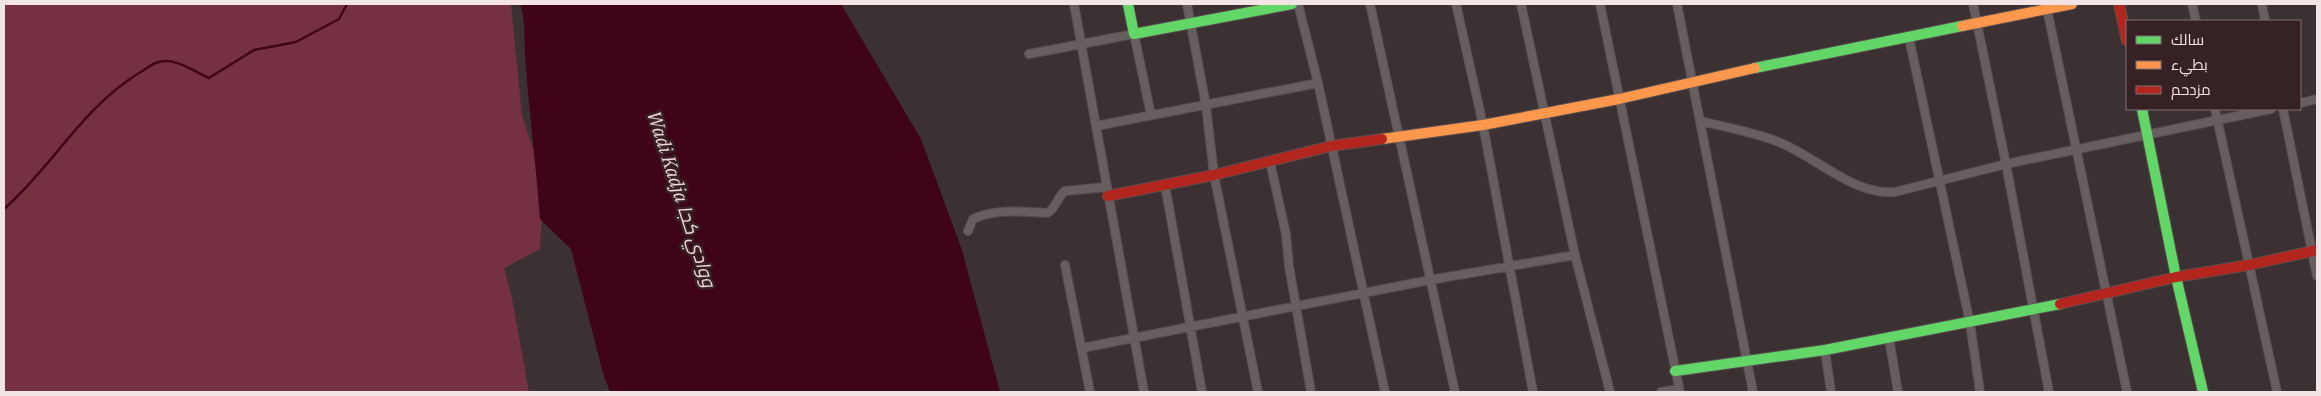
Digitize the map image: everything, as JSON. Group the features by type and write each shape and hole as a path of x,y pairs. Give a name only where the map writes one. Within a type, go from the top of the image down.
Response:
{"street":[{"path":"1074,4 1083,44 1107,192 1144,392"},
{"path":"1128,4 1151,115"},
{"path":"1187,4 1206,106 1214,175 1258,392"},
{"path":"1029,54 1292,4"},
{"path":"1298,4 1318,83 1384,392"},
{"path":"1370,4 1454,392"},
{"path":"1456,4 1483,125 1533,392"},
{"path":"1521,4 1575,255 1610,392"},
{"path":"1600,4 1679,391 1661,392"},
{"path":"1677,4 1753,392"},
{"path":"1973,4 2006,164 2049,392"},
{"path":"968,231 973,219 984,214 1007,211 1047,213 1052,210 1060,195 1065,191 1107,192 1165,185 1270,162 1331,146 1397,135 1483,125 1619,99 1692,81 2072,4"},
{"path":"2119,4 2126,36"},
{"path":"2192,4 2196,20"},
{"path":"2262,4 2265,20"},
{"path":"2047,9 2126,392"},
{"path":"1909,38 1970,322 1980,392"},
{"path":"1096,126 1318,83"},
{"path":"2301,103 2317,99"},
{"path":"2142,110 2176,277 2203,392"},
{"path":"2215,110 2277,392"},
{"path":"1700,121 1780,142 1841,177 1882,193 1941,181 2006,164 2266,110"},
{"path":"2283,110 2314,251 2317,276"},
{"path":"1270,162 1286,234 1295,306 1311,392"},
{"path":"1165,185 1202,392"},
{"path":"1675,371 1825,350 1889,338 2034,310 2176,277 2250,266 2314,251"},
{"path":"1082,348 1243,315 1364,294 1508,265 1575,255"},
{"path":"1065,265 1090,392"},
{"path":"1889,338 1898,392"},
{"path":"1825,350 1831,392"}],"shaded area":[{"path":"4,4 511,4 522,116 544,180 540,249 504,268 512,298 529,392 4,392"}],"water":[{"name":"Wadi Kadja ووادي كجا","path":"520,4 841,4 921,139 962,250 1000,392 610,392 603,373 571,249 540,219 525,57 524,24"}],"waterway":[{"path":"4,209 38,175 84,120 101,103 119,87 151,65 165,61 178,63 209,78 254,50 296,42 339,19 347,4"}],"traffic: fast":[{"path":"1128,4 1134,34 1292,4"},
{"path":"1755,68 1962,26"},
{"path":"2142,110 2176,277 2203,392"},
{"path":"1675,371 1825,350 2060,304"}],"traffic: slow":[{"path":"1962,26 2072,4"},
{"path":"1382,139 1483,125 1619,99 1755,68"}],"traffic: jam":[{"path":"2119,4 2126,36"},
{"path":"1108,196 1214,175 1331,146 1382,139"},
{"path":"2060,304 2176,277 2249,265 2317,250"}]}
